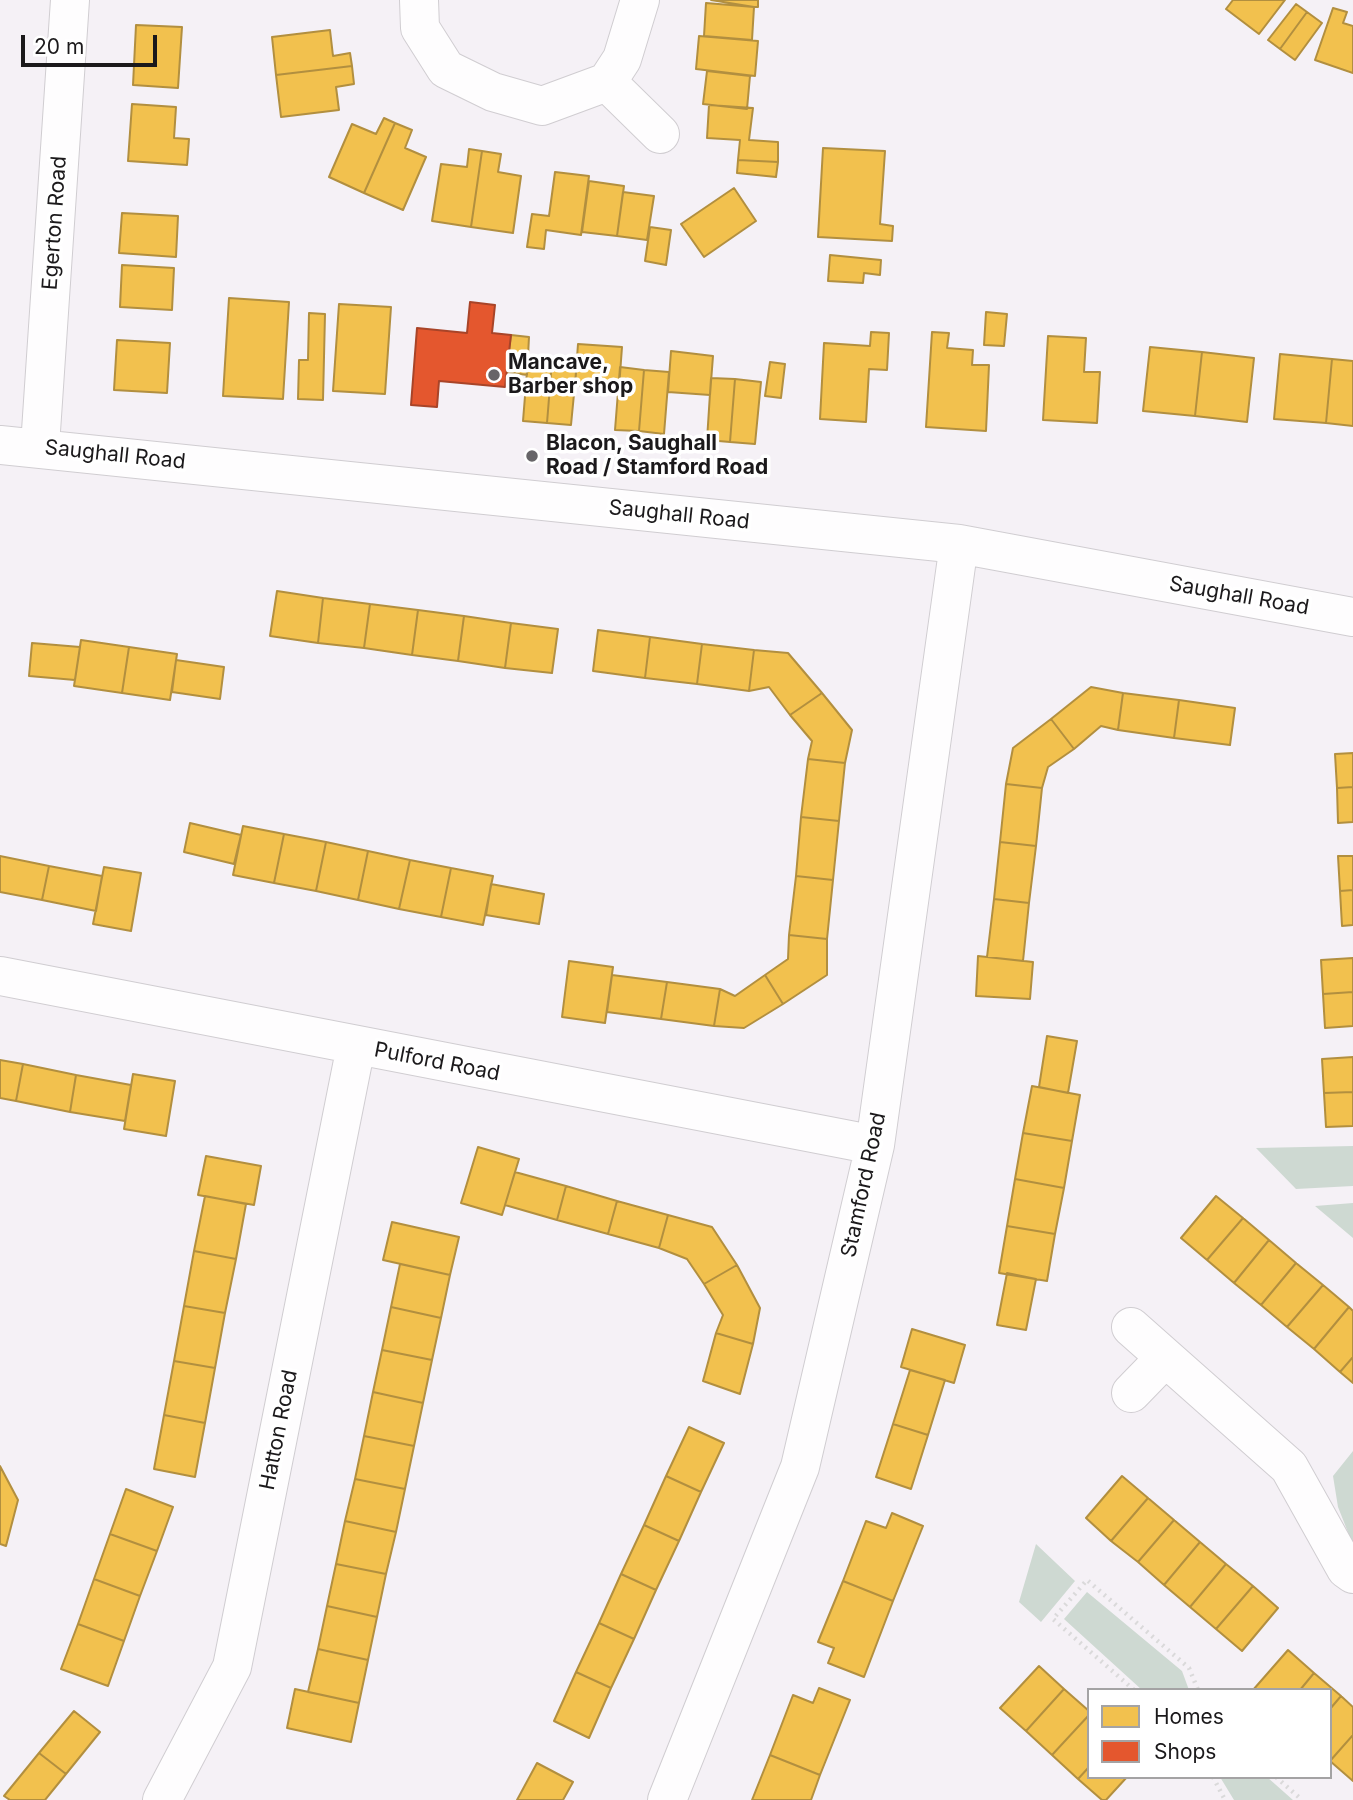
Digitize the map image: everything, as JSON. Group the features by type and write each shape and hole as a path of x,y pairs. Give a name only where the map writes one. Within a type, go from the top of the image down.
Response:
{"street":[{"name":"Egerton Road","path":"40,446 70,0"},
{"path":"419,0 420,28 446,68 493,92 542,107 607,82 622,60 640,0"},
{"path":"607,82 660,134"},
{"name":"Saughall Road","path":"0,445 40,446 959,544 1353,617"},
{"name":"Stamford Road","path":"667,1800 800,1467 875,1145 959,544"},
{"name":"Pulford Road","path":"0,976 875,1145"},
{"name":"Hatton Road","path":"162,1800 232,1667 356,1046"},
{"path":"1131,1327 1289,1467 1346,1569 1353,1574"},
{"path":"1131,1393 1165,1358"}],"path":[{"path":"1132,1688 1053,1619 1087,1580 1189,1668 1197,1688"},
{"path":"1214,1779 1225,1800"},
{"path":"1278,1779 1302,1800"}],"shaded area":[{"path":"1353,1146 1353,1186 1296,1189 1256,1148"},
{"path":"1353,1203 1353,1238 1315,1206"},
{"path":"1353,1451 1353,1545 1338,1507 1333,1476"},
{"path":"1036,1544 1075,1581 1041,1622 1019,1602"},
{"path":"1087,1592 1182,1671 1188,1688 1140,1688 1064,1619"},
{"path":"1221,1779 1269,1779 1293,1800 1234,1800"}],"building: Homes":[{"path":"711,0 758,0 758,7 754,7"},
{"path":"1233,0 1285,0 1259,34 1226,9"},
{"path":"706,3 754,7 752,40 704,36"},
{"path":"1296,4 1307,12 1280,49 1268,40"},
{"path":"1333,8 1347,12 1343,23 1353,26 1353,73 1315,60"},
{"path":"1307,12 1322,23 1295,60 1280,49"},
{"path":"136,25 182,27 178,88 133,85"},
{"path":"330,30 333,56 350,53 352,66 276,75 272,37"},
{"path":"699,36 758,41 755,76 696,69"},
{"path":"352,66 354,84 336,87 339,110 281,117 276,75"},
{"path":"707,71 750,76 747,109 703,104"},
{"path":"132,104 176,107 174,138 189,139 187,165 128,161"},
{"path":"709,105 753,108 749,140 778,142 778,162 738,160 740,140 707,138"},
{"path":"384,118 395,123 364,193 329,177 352,124 376,134"},
{"path":"395,123 412,130 405,148 426,157 403,210 364,193"},
{"path":"823,148 885,151 880,224 893,226 892,241 818,237"},
{"path":"469,149 482,151 471,227 432,221 441,164 467,167"},
{"path":"482,151 501,154 498,172 521,176 513,233 471,227"},
{"path":"738,160 778,162 776,177 737,173"},
{"path":"555,172 589,176 581,235 546,230 544,249 527,247 532,214 549,216"},
{"path":"589,181 624,186 617,236 582,232"},
{"path":"734,188 756,221 704,257 681,224"},
{"path":"623,192 654,196 647,240 617,236"},
{"path":"122,213 178,216 176,257 119,253"},
{"path":"650,227 671,230 666,265 645,261"},
{"path":"830,255 881,260 880,275 864,273 863,283 828,281"},
{"path":"122,265 174,268 172,310 120,307"},
{"path":"229,298 289,302 283,399 223,396"},
{"path":"339,304 391,307 385,394 333,391"},
{"path":"986,312 1007,314 1004,346 984,345"},
{"path":"309,313 325,314 323,400 298,399 299,360 308,360"},
{"path":"871,332 889,333 887,370 869,369 866,422 820,419 824,343 870,346"},
{"path":"932,332 949,333 947,348 973,350 972,365 989,365 986,431 926,427"},
{"path":"511,335 529,337 527,375 506,372"},
{"path":"1048,336 1086,338 1084,372 1100,372 1097,423 1043,420"},
{"path":"117,340 170,343 167,393 114,390"},
{"path":"578,344 622,347 619,388 575,385"},
{"path":"1150,347 1202,352 1195,416 1143,411"},
{"path":"671,351 713,356 710,395 668,392"},
{"path":"1202,352 1254,358 1247,422 1195,416"},
{"path":"1280,354 1332,359 1326,423 1274,419"},
{"path":"528,359 552,361 547,423 523,421"},
{"path":"1332,359 1353,361 1353,426 1326,423"},
{"path":"552,361 577,363 571,425 547,423"},
{"path":"770,362 785,364 781,398 765,396"},
{"path":"620,367 644,370 639,431 615,430"},
{"path":"644,370 669,372 664,434 639,431"},
{"path":"711,378 735,379 730,442 707,440"},
{"path":"735,379 761,382 755,444 730,442"},
{"path":"277,591 323,598 318,643 270,636"},
{"path":"323,598 370,604 364,648 318,643"},
{"path":"370,604 418,610 412,655 364,648"},
{"path":"418,610 464,616 458,661 412,655"},
{"path":"464,616 511,623 505,668 458,661"},
{"path":"511,623 558,629 552,673 505,668"},
{"path":"598,630 650,637 645,678 593,671"},
{"path":"650,637 702,644 697,684 645,678"},
{"path":"81,640 129,647 122,693 74,686"},
{"path":"32,643 80,647 75,680 29,676"},
{"path":"702,644 754,650 749,691 697,684"},
{"path":"129,647 177,654 170,700 122,693"},
{"path":"754,650 788,653 822,693 790,715 769,687 749,691"},
{"path":"176,660 224,667 220,699 172,692"},
{"path":"1091,687 1123,693 1118,730 1101,726 1074,749 1051,719"},
{"path":"822,693 852,730 845,763 808,759 812,741 790,715"},
{"path":"1123,693 1179,700 1174,738 1118,730"},
{"path":"1179,700 1235,708 1230,745 1174,738"},
{"path":"1051,719 1074,749 1048,767 1042,788 1006,784 1013,748"},
{"path":"1353,753 1353,787 1337,788 1335,754"},
{"path":"808,759 845,763 839,821 801,817"},
{"path":"1006,784 1042,788 1036,846 1000,842"},
{"path":"1353,787 1353,822 1338,823 1337,788"},
{"path":"801,817 839,821 833,880 796,876"},
{"path":"190,823 241,835 234,864 184,852"},
{"path":"243,826 284,834 274,883 233,875"},
{"path":"284,834 326,842 316,891 274,883"},
{"path":"326,842 368,851 358,900 316,891"},
{"path":"1000,842 1036,846 1029,903 994,899"},
{"path":"368,851 410,860 399,909 358,900"},
{"path":"0,856 49,866 42,900 0,892"},
{"path":"1338,856 1353,856 1353,890 1340,891"},
{"path":"410,860 451,868 441,917 399,909"},
{"path":"49,866 102,876 96,911 42,900"},
{"path":"104,867 141,873 131,931 93,924"},
{"path":"451,868 493,876 483,925 441,917"},
{"path":"796,876 833,880 827,939 789,935"},
{"path":"491,884 544,894 539,924 486,915"},
{"path":"1353,890 1353,925 1342,926 1340,891"},
{"path":"994,899 1029,903 1023,961 987,957"},
{"path":"789,935 827,939 827,975 783,1004 765,975 788,959"},
{"path":"978,956 1033,962 1030,999 976,996"},
{"path":"1353,958 1353,992 1323,994 1321,960"},
{"path":"569,961 613,967 605,1023 562,1017"},
{"path":"612,975 667,982 661,1019 607,1012"},
{"path":"765,975 783,1004 744,1028 714,1026 720,989 735,996"},
{"path":"667,982 720,989 714,1026 661,1019"},
{"path":"1353,992 1353,1026 1325,1028 1323,994"},
{"path":"1047,1036 1077,1041 1068,1093 1039,1087"},
{"path":"1353,1057 1353,1092 1324,1093 1322,1059"},
{"path":"0,1060 23,1064 16,1101 0,1098"},
{"path":"23,1064 76,1075 70,1112 16,1101"},
{"path":"133,1074 175,1081 166,1136 124,1129"},
{"path":"76,1075 131,1085 125,1121 70,1112"},
{"path":"1032,1086 1080,1095 1072,1141 1023,1133"},
{"path":"1353,1092 1353,1126 1326,1127 1324,1093"},
{"path":"1023,1133 1072,1141 1064,1188 1015,1179"},
{"path":"478,1147 519,1159 502,1215 461,1203"},
{"path":"206,1156 261,1166 254,1205 198,1195"},
{"path":"515,1172 566,1186 557,1220 505,1205"},
{"path":"1015,1179 1064,1188 1055,1234 1007,1226"},
{"path":"566,1186 617,1201 608,1234 557,1220"},
{"path":"205,1196 246,1204 236,1259 194,1251"},
{"path":"1216,1196 1243,1218 1207,1260 1181,1238"},
{"path":"617,1201 668,1215 659,1248 608,1234"},
{"path":"668,1215 712,1227 737,1265 704,1284 687,1259 659,1248"},
{"path":"1243,1218 1269,1240 1234,1283 1207,1260"},
{"path":"392,1222 459,1237 450,1275 383,1260"},
{"path":"1007,1226 1055,1234 1047,1281 999,1273"},
{"path":"1269,1240 1296,1263 1261,1305 1234,1283"},
{"path":"194,1251 236,1259 225,1313 184,1306"},
{"path":"1296,1263 1323,1285 1287,1327 1261,1305"},
{"path":"400,1264 450,1275 441,1318 391,1307"},
{"path":"737,1265 760,1308 753,1344 716,1333 723,1315 704,1284"},
{"path":"1007,1273 1036,1279 1026,1330 997,1325"},
{"path":"1323,1285 1349,1307 1314,1349 1287,1327"},
{"path":"184,1306 225,1313 215,1368 174,1361"},
{"path":"391,1307 441,1318 432,1360 382,1350"},
{"path":"1349,1307 1353,1311 1353,1357 1340,1372 1314,1349"},
{"path":"912,1329 965,1345 954,1383 901,1367"},
{"path":"716,1333 753,1344 740,1394 703,1381"},
{"path":"382,1350 432,1360 423,1403 373,1392"},
{"path":"1353,1357 1353,1383 1340,1372"},
{"path":"174,1361 215,1368 205,1423 164,1415"},
{"path":"910,1370 945,1380 928,1435 893,1424"},
{"path":"373,1392 423,1403 414,1446 364,1436"},
{"path":"164,1415 205,1423 195,1477 154,1469"},
{"path":"893,1424 928,1435 911,1489 876,1477"},
{"path":"689,1427 724,1443 701,1492 666,1476"},
{"path":"364,1436 414,1446 405,1489 355,1479"},
{"path":"0,1466 18,1500 6,1546 0,1544"},
{"path":"666,1476 701,1492 679,1541 644,1525"},
{"path":"1122,1476 1148,1498 1111,1541 1086,1518"},
{"path":"355,1479 405,1489 396,1532 345,1521"},
{"path":"126,1489 173,1507 157,1551 110,1534"},
{"path":"1148,1498 1174,1520 1138,1562 1111,1541"},
{"path":"892,1513 923,1526 893,1601 843,1581 866,1521 886,1528"},
{"path":"1174,1520 1200,1542 1164,1585 1138,1562"},
{"path":"345,1521 396,1532 386,1574 336,1564"},
{"path":"644,1525 679,1541 656,1590 621,1574"},
{"path":"110,1534 157,1551 140,1596 94,1579"},
{"path":"1200,1542 1226,1564 1190,1607 1164,1585"},
{"path":"336,1564 386,1574 377,1617 327,1606"},
{"path":"1226,1564 1253,1586 1216,1629 1190,1607"},
{"path":"621,1574 656,1590 634,1639 599,1623"},
{"path":"94,1579 140,1596 124,1641 78,1624"},
{"path":"843,1581 893,1601 864,1677 828,1663 834,1648 818,1642"},
{"path":"1253,1586 1278,1608 1242,1651 1216,1629"},
{"path":"327,1606 377,1617 368,1660 318,1649"},
{"path":"599,1623 634,1639 611,1688 576,1672"},
{"path":"78,1624 124,1641 108,1686 61,1669"},
{"path":"318,1649 368,1660 359,1703 308,1692"},
{"path":"1288,1650 1314,1673 1302,1688 1255,1688"},
{"path":"1039,1666 1064,1689 1026,1731 1000,1708"},
{"path":"576,1672 611,1688 589,1738 554,1721"},
{"path":"1314,1673 1332,1688 1302,1688"},
{"path":"819,1688 850,1700 820,1775 770,1755 793,1695 813,1703"},
{"path":"1332,1688 1341,1696 1332,1707"},
{"path":"295,1689 359,1703 351,1742 287,1728"},
{"path":"1064,1689 1087,1709 1087,1717 1052,1755 1026,1731"},
{"path":"1341,1696 1353,1707 1353,1735 1332,1759 1332,1707"},
{"path":"74,1711 100,1732 66,1774 39,1753"},
{"path":"1087,1717 1087,1769 1078,1779 1052,1755"},
{"path":"1353,1735 1353,1781 1332,1763 1332,1759"},
{"path":"39,1753 66,1774 45,1800 10,1800 4,1796"},
{"path":"770,1755 820,1775 811,1800 752,1800"},
{"path":"537,1763 573,1782 563,1800 517,1800"},
{"path":"1087,1769 1087,1779 1125,1779 1106,1800 1102,1800 1078,1779"}],"building: Shops":[{"path":"470,302 495,305 492,333 511,335 505,387 439,381 437,407 411,405 417,328 467,333"}],"place":[{"name":"Mancave, Barber shop","path":"494,375"},
{"name":"Blacon, Saughall Road / Stamford Road","path":"532,456"}]}
